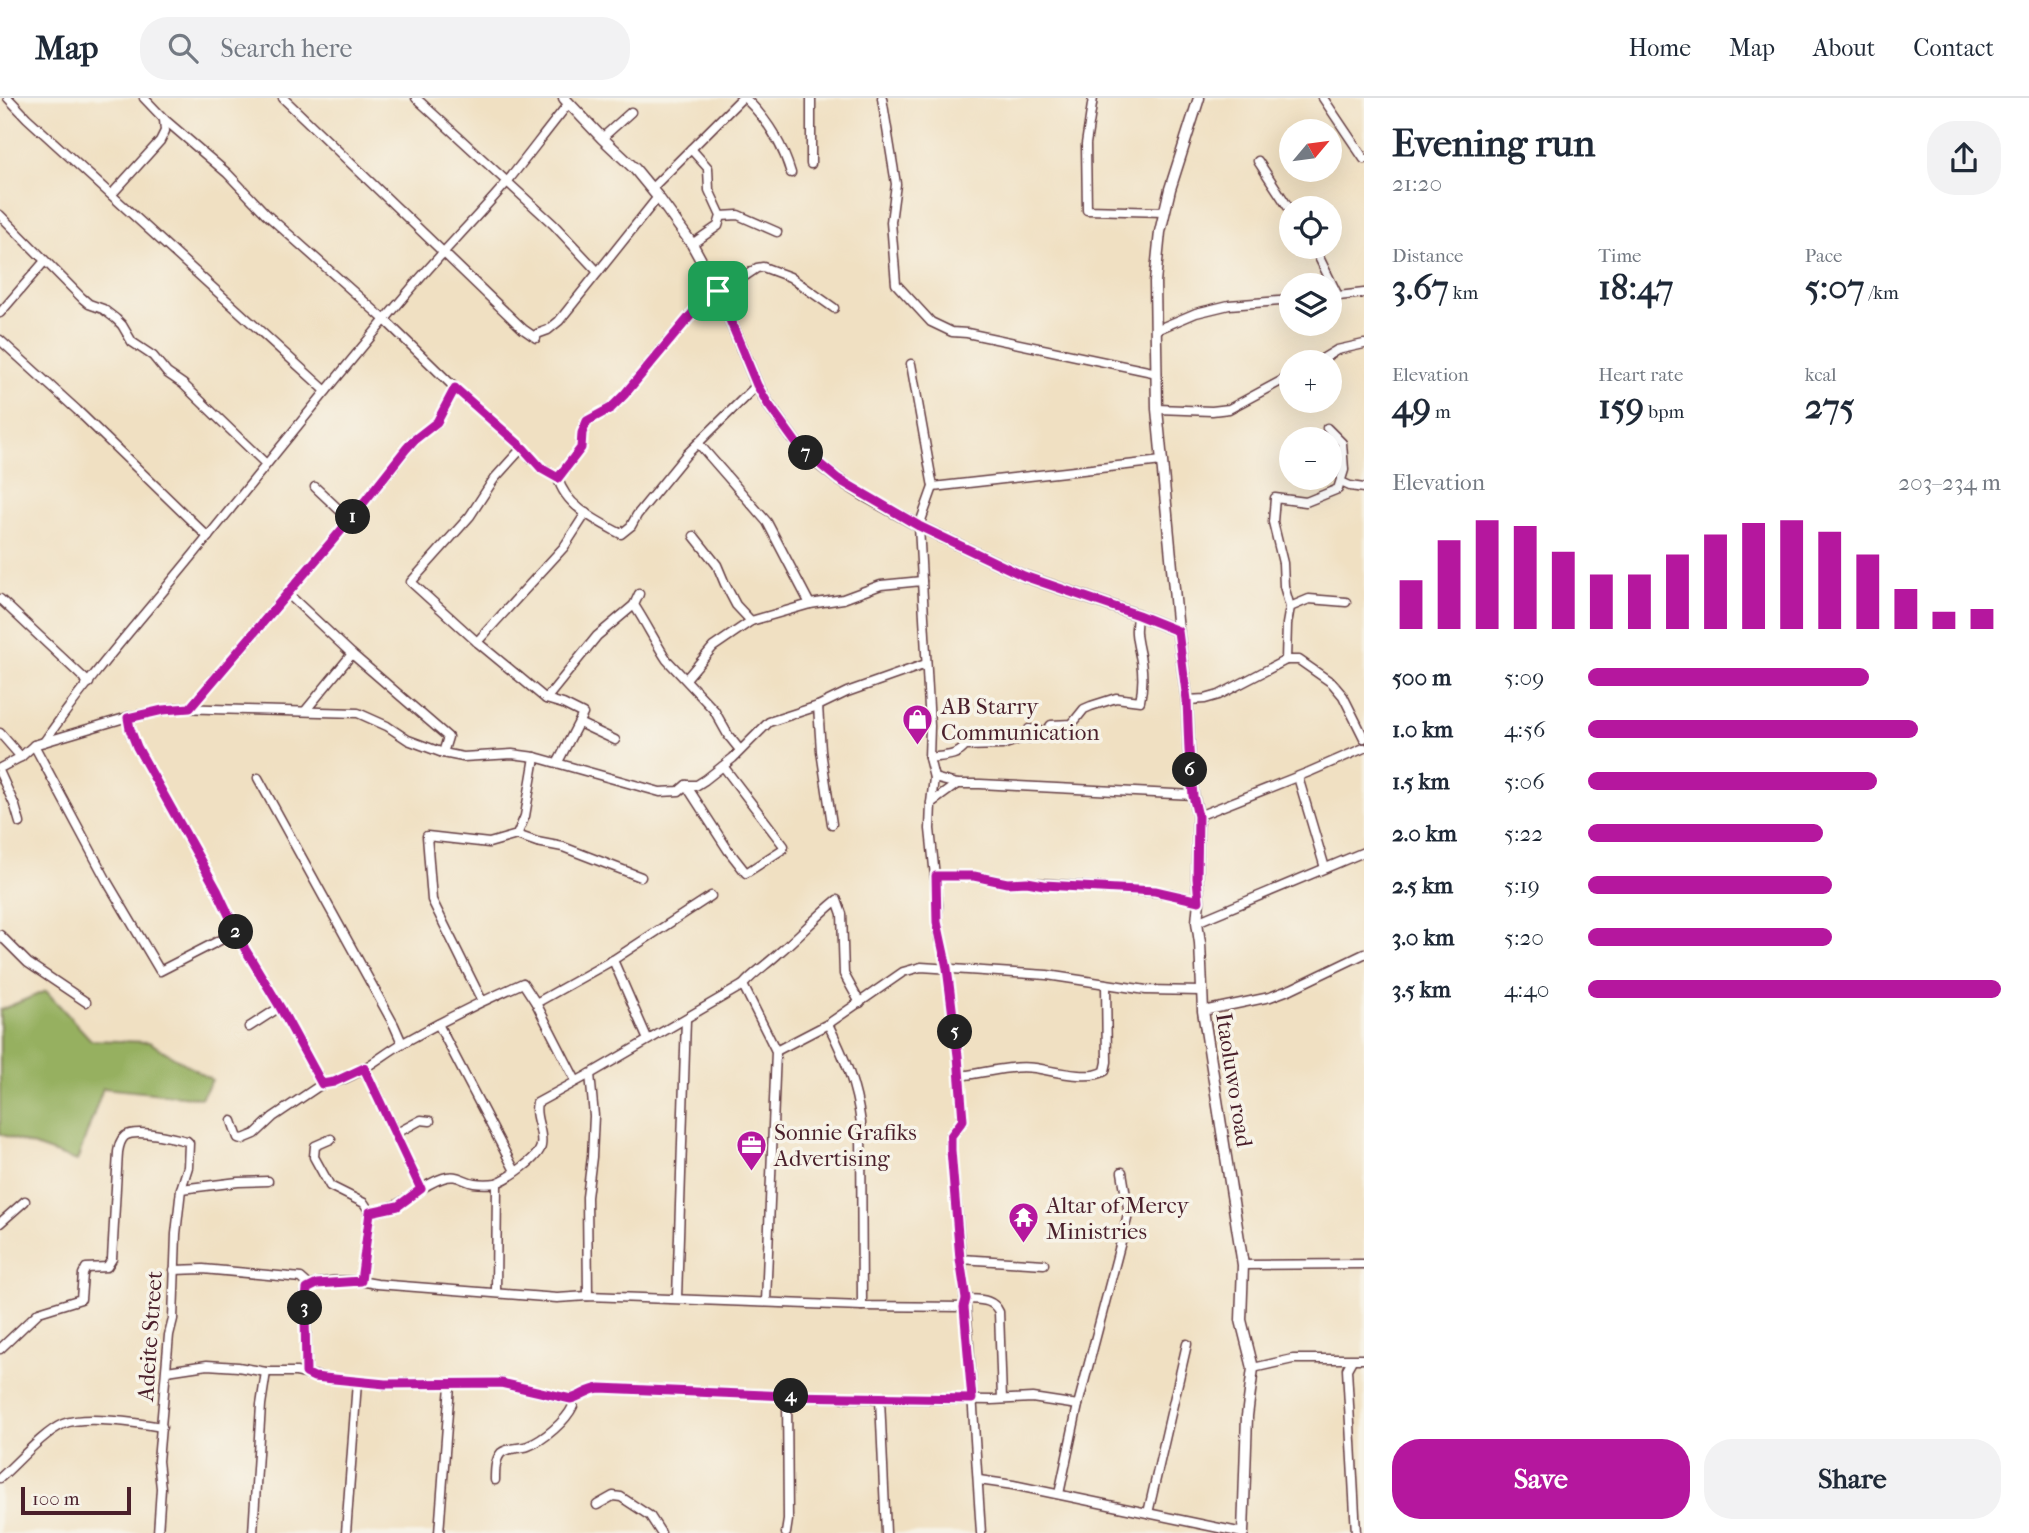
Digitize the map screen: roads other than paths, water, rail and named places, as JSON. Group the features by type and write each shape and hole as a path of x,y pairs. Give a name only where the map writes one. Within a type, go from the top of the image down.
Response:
{"street":[{"path":"8,98 326,391"},
{"path":"144,98 164,119 227,173 266,214 523,448 542,469 558,478 565,494 586,513 621,534 631,526 671,472 757,385"},
{"path":"283,98 523,330 536,338 537,334 553,327 559,321 691,149 744,98 759,111 775,133 791,173"},
{"path":"415,98 554,225 598,272"},
{"path":"811,98 811,164"},
{"path":"882,98 896,184 891,222 896,284 931,322 951,332 967,333 1157,373"},
{"path":"1093,98 1086,144 1087,210 1165,212"},
{"name":"Itaoluwo road","path":"1199,98 1178,162 1160,232 1155,282 1157,409 1187,700 1193,796 1198,816 1197,922 1203,1011 1244,1265 1241,1320 1254,1368 1247,1416 1243,1533"},
{"path":"1323,98 1364,159"},
{"path":"44,742 96,671 385,320 506,182 567,100 635,169 692,244 718,291 757,385 799,447 838,479 919,526 1024,576 1178,631"},
{"path":"602,138 631,112"},
{"path":"112,194 160,141 165,131 164,119"},
{"path":"691,149 708,168 709,190 721,216 718,226 692,244"},
{"path":"1258,161 1281,196"},
{"path":"0,215 44,262 89,304 103,309 116,319 132,342 153,356 167,373 183,384 265,464"},
{"path":"721,216 738,215 776,232"},
{"path":"0,313 44,262"},
{"path":"558,478 581,448 582,433 587,421 611,408 701,303 718,291 763,267 790,277 834,309"},
{"path":"1342,295 1364,293"},
{"path":"1156,330 1196,313 1230,305 1279,301"},
{"path":"0,340 60,393 208,537"},
{"path":"1337,350 1364,345"},
{"path":"911,364 933,487 919,526 926,625 929,758 934,778 930,830 936,876 937,922 947,968 960,1076 963,1120 951,1139 979,1479 981,1533"},
{"path":"1157,409 1229,409 1279,382"},
{"path":"190,708 350,520 414,440 437,422 455,388"},
{"path":"1342,443 1342,478"},
{"path":"699,444 767,522 810,604"},
{"path":"523,448 494,479 470,516 411,582 477,642 546,699 583,714 558,762"},
{"path":"933,487 1162,461"},
{"path":"1342,482 1364,488"},
{"path":"315,487 350,520"},
{"path":"1286,660 1290,607 1273,522 1275,498 1306,502 1336,490"},
{"path":"477,642 564,547 586,513"},
{"path":"694,536 717,565 736,605 751,621"},
{"path":"686,679 713,647 751,621 810,604 843,599 881,585 922,581"},
{"path":"288,593 352,654 448,737 443,753"},
{"path":"546,699 597,636 634,606 639,594"},
{"path":"0,599 89,683"},
{"path":"1290,607 1309,599 1346,602"},
{"path":"634,606 667,660 714,710 740,750"},
{"path":"929,758 957,753 965,746 1002,745 1028,739 1029,729 1046,732 1051,725 1072,724 1086,708 1116,698 1140,701 1141,662 1135,633 1138,615"},
{"path":"306,710 352,654"},
{"path":"1187,700 1219,695 1286,660 1299,660 1332,683 1343,696 1364,738"},
{"path":"20,823 0,770 21,758 34,745 163,710 190,708 358,713 387,726 408,740 443,753 463,757 512,754 535,757 660,792 679,791 686,785 697,785 723,766 769,722 926,664"},
{"path":"818,706 821,751 832,824"},
{"path":"128,718 134,741 212,880 236,932 322,1084"},
{"path":"579,723 615,740"},
{"path":"0,733 21,758"},
{"path":"34,745 108,883 160,971 236,932"},
{"path":"1198,816 1364,748"},
{"path":"517,835 526,816 535,757"},
{"path":"686,785 746,873 783,849 783,846 723,766"},
{"path":"1298,777 1325,868"},
{"path":"258,778 402,1043"},
{"path":"934,778 957,784 980,783 1193,796"},
{"path":"931,803 957,784"},
{"path":"482,1001 432,900 427,836 489,843 517,835 562,847 641,877"},
{"path":"1197,922 1363,854"},
{"path":"936,876 974,876 1007,883 1155,891 1199,901"},
{"path":"537,1003 613,960 711,895"},
{"path":"370,1212 398,1206 431,1182 450,1176 457,1176 472,1183 497,1182 528,1165 541,1147 537,1103 743,985 752,974 775,957 837,900 842,914 844,974 860,1003"},
{"path":"0,935 28,963 86,1002"},
{"path":"1203,1011 1270,997 1364,954"},
{"path":"613,960 648,1040"},
{"path":"776,1051 828,1024 904,972 921,967 1047,975 1146,990 1201,991"},
{"path":"232,1121 238,1138 251,1136 273,1117 322,1084 334,1082 364,1068 402,1043 523,983 537,1003 576,1081"},
{"path":"960,1076 1022,1068 1101,1074 1105,1071 1107,1062 1106,984"},
{"path":"743,985 776,1051 766,1302"},
{"path":"249,1027 280,1007"},
{"path":"677,1298 686,1019"},
{"path":"438,1024 515,1171"},
{"path":"828,1024 844,1055 858,1097 861,1123 862,1306"},
{"path":"364,1068 421,1189"},
{"path":"588,1296 587,1197 594,1116 590,1074"},
{"path":"395,1134 421,1120 430,1121"},
{"name":"Adeite Street","path":"0,1349 39,1311 81,1298 86,1268 107,1267 112,1259 120,1141 126,1135 135,1133 165,1136 189,1143 188,1167 181,1189 173,1319 169,1335 158,1461 161,1488 158,1533"},
{"path":"331,1139 315,1146 313,1154 320,1170 333,1189 364,1203 370,1212 361,1281"},
{"path":"1059,1494 1078,1405 1127,1219 1128,1208 1122,1172"},
{"path":"181,1189 268,1181"},
{"path":"496,1292 497,1182"},
{"path":"0,1223 25,1201"},
{"path":"960,1259 1044,1264"},
{"path":"1244,1265 1364,1264"},
{"path":"174,1270 204,1269 301,1278 310,1286"},
{"path":"310,1286 361,1281 557,1298 677,1298 862,1306 989,1301 999,1312 1002,1399"},
{"path":"306,1373 305,1298 310,1286"},
{"path":"1148,1513 1187,1344"},
{"path":"1254,1368 1293,1359 1364,1360"},
{"path":"1352,1360 1347,1368 1356,1533"},
{"path":"167,1371 207,1365 306,1373 314,1377 356,1382 450,1385 501,1383 571,1399 600,1388 880,1399 1032,1398 1078,1405"},
{"path":"253,1533 261,1405 266,1371"},
{"path":"346,1533 356,1382"},
{"path":"439,1533 450,1385"},
{"path":"786,1533 787,1396"},
{"path":"495,1480 496,1463 501,1454 532,1444 554,1429 570,1412 573,1406 571,1399"},
{"path":"880,1399 886,1533"},
{"path":"0,1478 53,1430 68,1422 131,1422 162,1427"},
{"path":"979,1479 1243,1533"},
{"path":"597,1505 613,1496 621,1497 650,1516 662,1533"}],"place":[{"name":"AB Starry Communication","path":"918,746"},
{"name":"Sonnie Grafiks Advertising","path":"751,1172"},
{"name":"Altar of Mercy Ministries","path":"1023,1245"}]}
